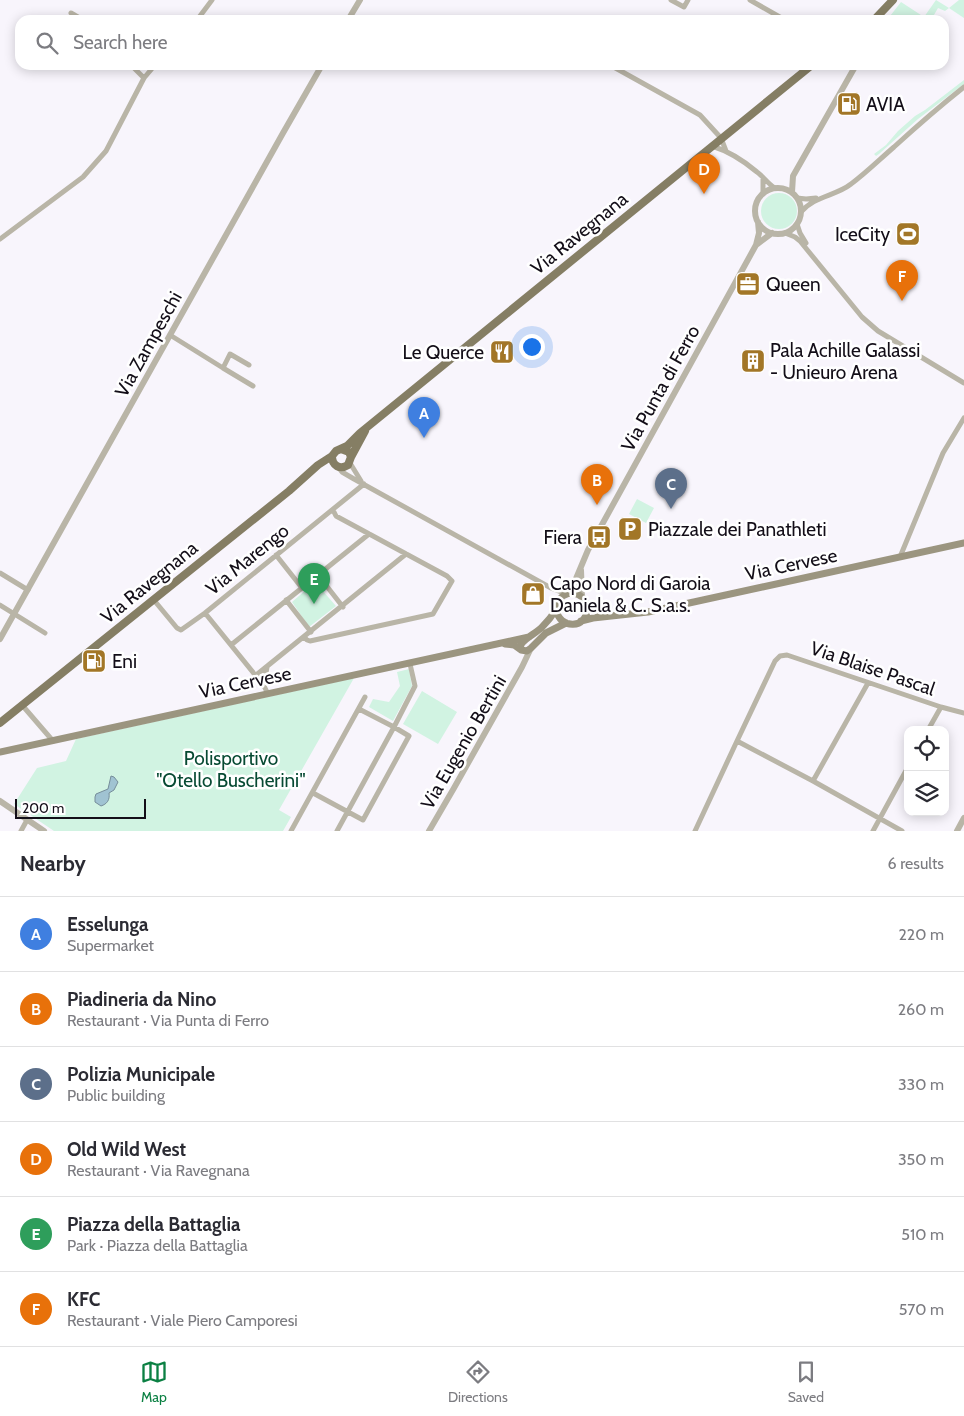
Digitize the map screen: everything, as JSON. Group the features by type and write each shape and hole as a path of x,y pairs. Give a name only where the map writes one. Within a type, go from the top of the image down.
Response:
{"main road":[{"path":"879,15 893,0"},
{"name":"Via Ravegnana","path":"341,449 806,70"},
{"name":"Via Ravegnana","path":"350,460 367,428"},
{"path":"318,466 346,467 350,460 348,452 341,449 332,456 332,461 337,466"},
{"name":"Via Ravegnana","path":"0,723 332,456"},
{"name":"Via Cervese","path":"497,644 511,644 527,651 546,633 566,623 574,624 593,618 648,612 964,543"},
{"path":"568,594 577,594 587,604 587,614 581,622"},
{"name":"Via Cervese","path":"521,650 520,646 522,643 543,626 557,605 568,594"},
{"name":"Via Cervese","path":"587,604 596,611 626,614"},
{"path":"557,605 559,618 566,623"},
{"name":"Via Cervese","path":"0,752 410,664 529,636"}],"street":[{"path":"201,15 212,0"},
{"path":"351,15 360,0"},
{"path":"671,0 684,7 688,0"},
{"path":"750,0 776,15"},
{"path":"136,70 144,78"},
{"path":"0,239 83,177 106,150 144,78 151,70"},
{"name":"Via Zampeschi","path":"0,639 319,70"},
{"path":"619,70 700,115 722,138 726,151"},
{"path":"853,70 793,176 777,188 763,194 756,206 756,216 762,228 772,233 785,233 800,241 862,317 878,331 964,383"},
{"path":"785,233 792,230 797,224 802,212 808,205 855,182 924,120 964,89"},
{"path":"712,146 726,151 754,169 777,188 792,192 801,205 802,212"},
{"path":"792,192 793,176"},
{"path":"763,178 763,194"},
{"path":"797,198 810,199 831,194"},
{"path":"756,245 759,233 758,221"},
{"path":"797,224 814,257"},
{"name":"Via Punta di Ferro","path":"568,594 600,527 756,245 772,233"},
{"path":"170,335 253,386"},
{"path":"223,368 230,354 249,365"},
{"path":"900,557 943,453 964,418"},
{"path":"350,460 363,483"},
{"path":"337,466 342,472 551,588 568,594"},
{"name":"Via Marengo","path":"153,599 179,630 185,628 333,510 363,483"},
{"path":"304,637 310,641 433,614 452,581 447,576 336,516 333,510"},
{"path":"231,645 369,534"},
{"path":"255,676 312,632 406,554"},
{"path":"276,555 302,588"},
{"name":"Via Punta di Ferro","path":"581,564 582,597"},
{"path":"0,574 28,590"},
{"path":"318,575 342,606"},
{"path":"551,588 557,595 557,605"},
{"path":"286,600 312,632"},
{"path":"0,605 45,633"},
{"path":"205,613 262,684"},
{"name":"Via Eugenio Bertini","path":"428,831 454,788 531,648"},
{"name":"Via Eugenio Bertini","path":"521,650 522,667"},
{"name":"Via Blaise Pascal","path":"737,741 775,661 780,656 787,655 964,713"},
{"path":"336,831 415,686 410,664"},
{"path":"264,695 262,684 267,666"},
{"path":"813,781 868,682"},
{"path":"291,831 365,697"},
{"path":"22,705 53,741"},
{"path":"930,726 941,707"},
{"path":"313,793 363,820 368,811 409,736 359,709"},
{"path":"695,831 737,741 902,831"},
{"path":"873,831 906,771"},
{"path":"0,801 44,831"},
{"path":"957,831 964,818"},
{"path":"20,831 28,820"}],"green space":[{"path":"936,0 949,8 945,11 938,8 934,15 925,15"},
{"path":"959,0 964,0 964,18 949,8"},
{"path":"901,2 921,15 891,15"},
{"path":"964,80 964,84 918,119 879,154 876,156 874,154 886,145 915,116"},
{"path":"779,193 786,194 792,198 796,204 796,218 792,224 786,228 779,229 772,228 766,224 762,218 761,211 762,204 766,198 772,194"},
{"path":"637,499 654,508 646,523 629,514"},
{"path":"315,582 336,606 309,627 292,602"},
{"path":"409,669 412,686 393,721 369,707 373,699 389,702 400,686 397,672"},
{"name":"Polisportivo \"Otello Buscherini\"","path":"354,678 279,810 291,817 283,831 54,831 14,804 37,768 66,761 76,739"},
{"path":"422,691 457,712 438,744 403,724"}],"water":[{"path":"111,776 118,782 114,790 109,793 108,801 101,806 95,802 96,794 108,789"}],"place":[{"name":"AVIA","path":"849,104"},
{"name":"Old Wild West","path":"704,194"},
{"name":"IceCity","path":"908,234"},
{"name":"Queen","path":"748,284"},
{"name":"KFC","path":"902,301"},
{"name":"Le Querce","path":"502,352"},
{"name":"Pala Achille Galassi - Unieuro Arena","path":"753,361"},
{"name":"Esselunga","path":"424,438"},
{"name":"Piadineria da Nino","path":"597,505"},
{"name":"Polizia Municipale","path":"671,509"},
{"name":"Piazzale dei Panathleti","path":"630,529"},
{"name":"Fiera","path":"599,537"},
{"name":"Capo Nord di Garoia Daniela & C. S.a.s.","path":"533,594"},
{"name":"Piazza della Battaglia","path":"314,604"},
{"name":"Eni","path":"94,661"}]}
